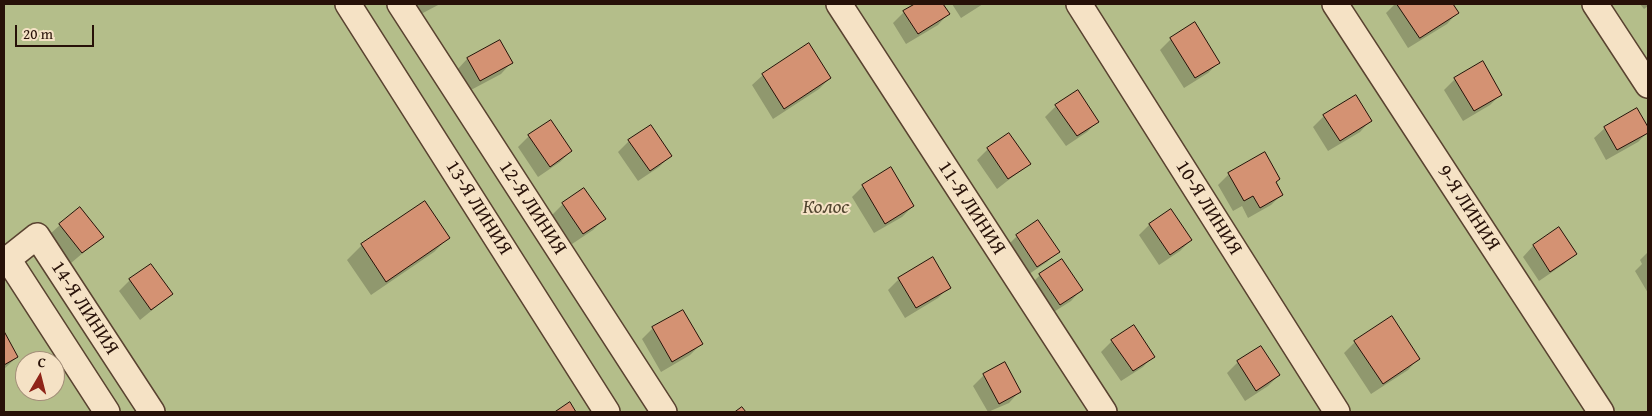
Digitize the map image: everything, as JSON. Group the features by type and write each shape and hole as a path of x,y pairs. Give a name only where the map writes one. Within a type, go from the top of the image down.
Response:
{"lane":[{"name":"13-Я ЛИНИЯ","path":"348,4 607,412"},
{"name":"12-Я ЛИНИЯ","path":"400,4 664,412"},
{"name":"11-Я ЛИНИЯ","path":"839,4 1104,412"},
{"name":"10-Я ЛИНИЯ","path":"1078,4 1337,412"},
{"name":"9-Я ЛИНИЯ","path":"1334,4 1601,412"},
{"path":"1595,4 1648,85"},
{"name":"14-Я ЛИНИЯ","path":"107,412 8,259 37,236 152,412"}],"green space":[{"name":"Колос","path":"4,4 1648,4 1648,412 4,412"}],"building":[{"path":"915,4 943,4 950,14 918,34 903,11"},
{"path":"1397,4 1453,4 1459,13 1420,38"},
{"path":"1195,22 1220,63 1195,78 1170,38"},
{"path":"500,40 513,63 480,81 467,58"},
{"path":"809,43 831,78 784,109 762,74"},
{"path":"1483,61 1502,95 1474,111 1454,78"},
{"path":"1078,90 1099,122 1077,136 1055,105"},
{"path":"1356,95 1372,121 1340,141 1323,115"},
{"path":"1637,108 1648,127 1648,133 1617,150 1604,127"},
{"path":"551,120 572,151 550,167 528,135"},
{"path":"651,125 672,156 650,171 628,140"},
{"path":"1009,133 1031,164 1008,179 987,148"},
{"path":"1265,152 1280,179 1276,182 1283,195 1260,208 1253,196 1244,201 1228,173"},
{"path":"891,167 914,206 885,224 862,185"},
{"path":"584,188 606,219 583,234 562,203"},
{"path":"425,201 450,238 386,282 361,244"},
{"path":"80,207 104,237 82,253 59,224"},
{"path":"1171,209 1192,240 1170,255 1149,224"},
{"path":"1038,220 1060,252 1037,267 1016,235"},
{"path":"1559,227 1577,254 1550,272 1533,245"},
{"path":"933,257 951,288 916,308 898,278"},
{"path":"1062,259 1083,290 1060,305 1039,274"},
{"path":"151,264 173,294 151,310 129,279"},
{"path":"683,310 703,344 672,362 652,327"},
{"path":"1392,316 1420,359 1383,384 1354,341"},
{"path":"1134,325 1155,357 1133,371 1111,340"},
{"path":"4,334 15,351 15,359 4,365"},
{"path":"1261,346 1280,375 1256,391 1237,361"},
{"path":"1005,362 1021,392 999,404 983,374"},
{"path":"570,402 576,412 555,412"},
{"path":"742,407 746,412 735,412"}]}
